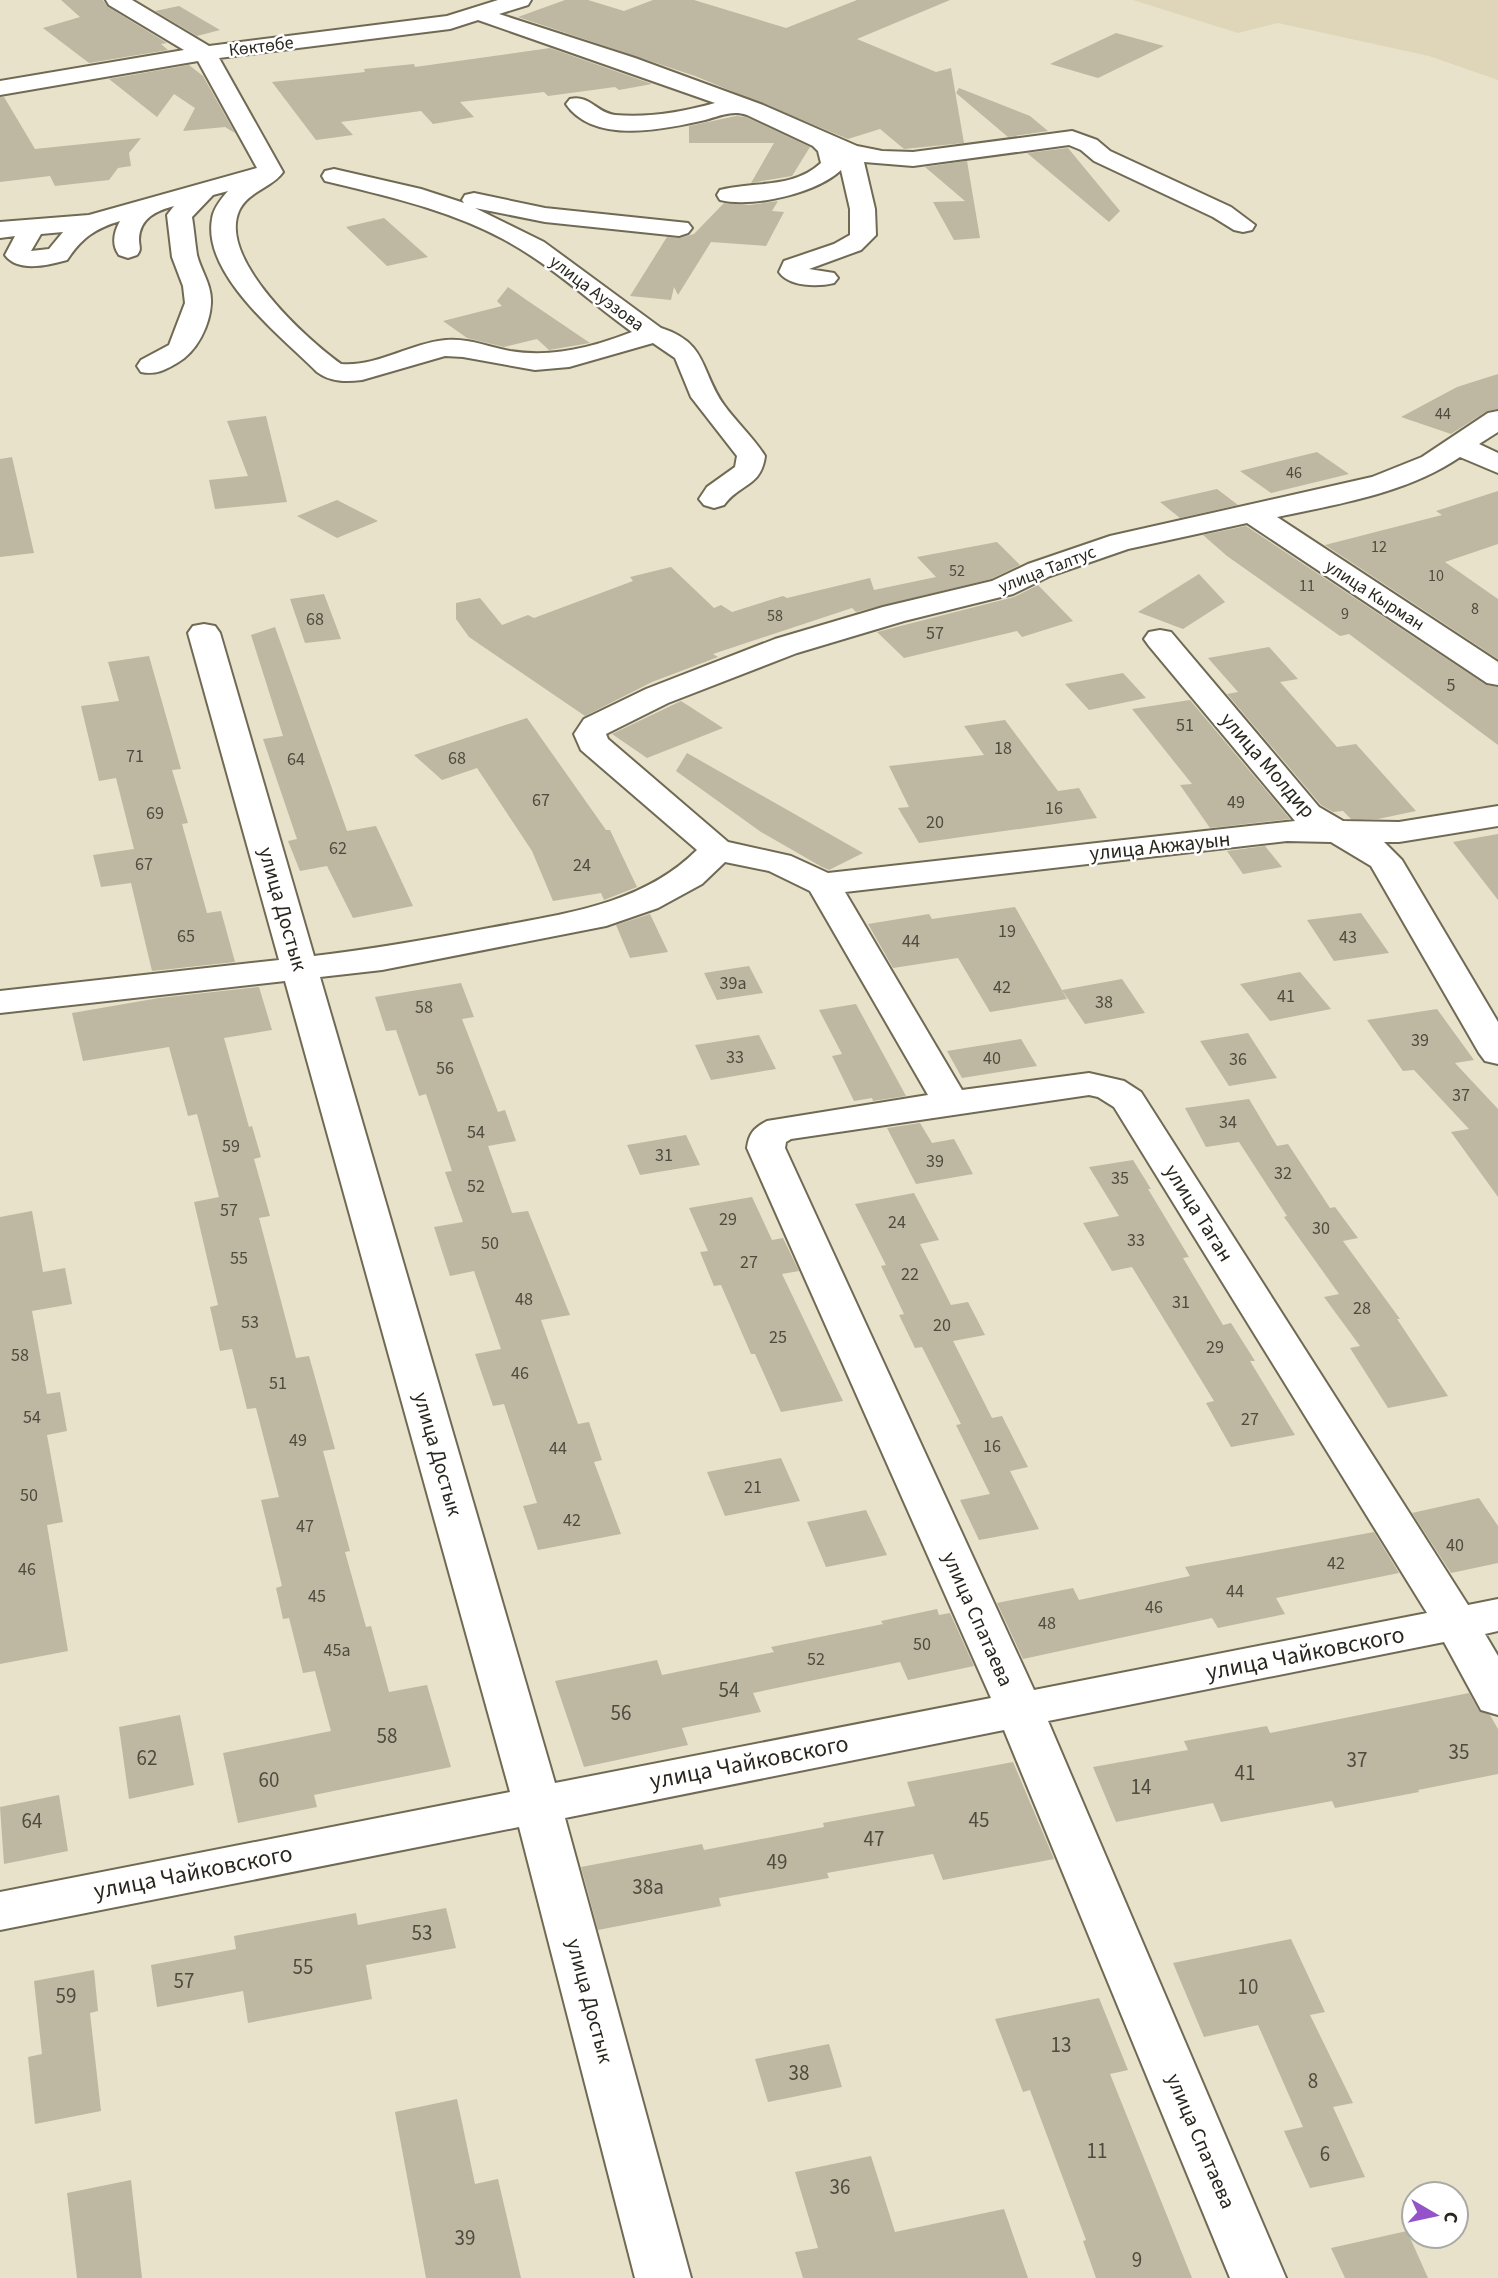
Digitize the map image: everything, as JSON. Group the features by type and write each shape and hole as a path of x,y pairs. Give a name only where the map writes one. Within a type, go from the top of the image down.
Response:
{"street":[{"path":"117,0 205,52 271,172"},
{"name":"Көктөбе","path":"0,88 205,52 450,22 520,0"},
{"path":"479,13 764,114 854,154 907,160 1072,138 1082,140 1112,161 1222,212 1243,225"},
{"path":"578,104 597,118 624,122 702,113 735,104"},
{"path":"729,195 777,192 823,174 833,164 833,158 821,141"},
{"path":"825,278 802,276 792,272 793,265 859,242 863,236 862,204 852,174 853,164"},
{"path":"0,230 31,228 30,237 18,250 18,255 28,259 58,255 65,243 90,222 271,172"},
{"path":"271,172 234,197 224,222 223,236 230,254 261,303 283,328 332,371 353,373 442,348 457,347 521,361 561,361 652,334"},
{"name":"улица Ауэзова","path":"334,176 430,200 513,234 537,248 652,334 673,340 690,359 712,408 751,456 749,471 717,493 714,499"},
{"path":"408,182 545,215 679,228"},
{"path":"151,366 179,351 187,339 193,321 198,303 196,286 185,257 179,215 204,191"},
{"path":"128,250 126,244 130,222 144,208"},
{"name":"улица Талтус","path":"717,850 593,743 590,734 595,726 657,696 786,646 894,614 1002,588 1039,570 1121,542 1382,483 1433,463 1498,419"},
{"path":"1460,446 1498,464"},
{"name":"улица Кырман","path":"1251,513 1498,677"},
{"name":"улица Достык","path":"204,633 537,1803 663,2278"},
{"name":"улица Молдир","path":"1160,639 1307,814 1373,848 1385,860 1498,1053"},
{"name":"улица Акжауын","path":"823,884 1287,831 1399,832 1498,816"},
{"path":"0,1002 382,959 594,919 646,901 690,877 717,850 779,863 823,884 951,1103"},
{"name":"улица Таган","path":"951,1103 1089,1084 1111,1089 1128,1100 1477,1620 1498,1698"},
{"name":"улица Спатаева","path":"951,1103 781,1129 768,1136 766,1148 1019,1709 1258,2278"},
{"name":"улица Чайковского","path":"0,1911 537,1803 1477,1620"}],"shaded area":[{"path":"1133,0 1498,0 1498,80 1429,56 1278,23 1238,33"}],"building":[{"path":"61,0 103,0 108,7 167,43 161,44 168,50 89,63 43,28 80,17"},
{"path":"565,0 588,0 624,11 653,0 694,0 786,28 857,0 950,0 857,39 936,72 951,68 964,143 904,149 880,129 848,139 695,76 518,17"},
{"path":"179,6 220,30 197,36 155,11"},
{"path":"1116,33 1164,46 1098,78 1050,64"},
{"path":"550,48 652,84 619,90 615,87 548,96 544,92 460,102 474,117 433,124 421,111 341,122 353,135 316,140 272,82 365,72 364,69 414,64 415,67"},
{"path":"189,65 203,76 235,133 225,127 183,131 195,108 174,94 157,117 109,79"},
{"path":"959,88 1030,116 1048,131 1008,137 956,93"},
{"path":"0,97 4,97 35,149 141,138 129,153 131,166 118,168 109,180 55,186 50,176 0,182"},
{"path":"736,116 746,117 810,147 792,176 751,183 774,143 689,143 689,126"},
{"path":"1068,148 1120,211 1109,222 1027,153"},
{"path":"967,161 980,238 954,240 933,202 965,201 925,167"},
{"path":"778,201 772,211 784,212 766,246 711,242 678,295 674,287 671,300 630,296 667,237 680,238 694,234 724,203 750,205"},
{"path":"384,218 428,257 387,266 346,227"},
{"path":"508,287 590,343 549,350 537,339 504,347 467,338 443,321 502,306 497,301"},
{"path":"1498,374 1498,409 1487,411 1451,434 1401,417 1457,387"},
{"path":"266,416 287,502 215,509 209,480 248,476 227,421"},
{"path":"1317,452 1349,474 1271,493 1240,471"},
{"path":"12,457 34,553 0,557 0,459"},
{"path":"1217,489 1238,505 1180,518 1160,502"},
{"path":"1498,491 1498,544 1445,562 1498,599 1498,659 1325,545 1442,515 1436,511"},
{"path":"337,500 378,521 337,538 297,516"},
{"path":"1246,526 1486,685 1498,687 1498,745 1349,634 1340,636 1227,556 1203,535"},
{"path":"997,542 1020,565 991,579 856,612 852,608 713,654 718,657 652,682 585,716 469,637 456,619 456,603 480,598 502,625 528,615 534,618 633,581 630,577 671,567 714,608 721,605 732,612 783,596 787,598 870,578 874,590 936,577 917,557"},
{"path":"1199,574 1225,602 1183,629 1138,612"},
{"path":"1038,585 1073,621 1022,637 1017,631 904,658 877,632 1014,597"},
{"path":"324,594 341,639 305,643 290,599"},
{"path":"275,627 347,831 376,826 413,906 353,918 327,866 300,871 288,841 297,839 263,739 283,736 251,635"},
{"path":"1269,647 1298,679 1280,682 1337,747 1356,744 1416,811 1378,819 1351,819 1343,811 1333,812 1321,805 1227,694 1238,692 1208,658"},
{"path":"149,656 181,769 172,770 188,823 182,824 207,913 221,911 235,962 152,971 131,883 101,887 93,855 134,849 116,778 99,781 81,706 119,701 108,662"},
{"path":"1123,673 1146,698 1089,710 1065,684"},
{"path":"1190,700 1290,819 1210,828 1180,785 1192,784 1132,709"},
{"path":"681,701 723,728 647,758 612,734"},
{"path":"527,718 606,830 610,830 637,887 604,900 601,893 553,901 532,851 477,768 442,780 414,755"},
{"path":"1005,720 1058,791 1079,788 1097,818 919,843 898,808 909,807 889,766 984,755 964,726"},
{"path":"687,753 863,853 829,870 822,867 761,832 676,771"},
{"path":"1498,834 1498,900 1453,842"},
{"path":"1265,846 1282,867 1243,874 1227,851"},
{"path":"1015,907 1067,999 990,1012 958,958 893,968 868,924 929,914 932,919"},
{"path":"1361,913 1389,953 1334,961 1307,920"},
{"path":"650,914 668,952 630,958 616,925"},
{"path":"749,966 763,993 717,1000 704,973"},
{"path":"1300,972 1331,1009 1270,1021 1240,984"},
{"path":"1122,979 1145,1013 1085,1024 1062,990"},
{"path":"461,983 474,1017 462,1019 498,1112 505,1110 516,1141 488,1146 512,1213 528,1211 570,1315 541,1320 578,1424 589,1422 602,1460 594,1462 621,1534 538,1550 523,1506 537,1503 504,1404 493,1406 475,1354 501,1349 474,1271 450,1276 434,1227 463,1222 445,1172 452,1171 426,1094 419,1096 396,1030 386,1031 375,997"},
{"path":"259,987 272,1030 224,1038 249,1127 252,1126 261,1157 254,1159 270,1216 259,1218 296,1358 309,1356 335,1449 323,1451 350,1551 345,1552 366,1627 371,1626 389,1692 427,1685 451,1767 314,1795 317,1807 238,1823 223,1753 331,1731 315,1671 303,1673 289,1618 283,1619 276,1588 282,1586 261,1500 279,1497 256,1408 247,1409 232,1349 220,1351 210,1307 218,1305 194,1202 219,1197 197,1114 188,1116 169,1047 83,1061 72,1013 159,998"},
{"path":"856,1004 906,1096 854,1101 832,1056 842,1054 819,1010"},
{"path":"1437,1009 1474,1060 1455,1063 1498,1109 1498,1197 1451,1132 1469,1129 1414,1070 1403,1071 1367,1020"},
{"path":"1248,1033 1277,1078 1229,1086 1200,1041"},
{"path":"759,1035 776,1069 711,1080 695,1045"},
{"path":"1021,1039 1037,1066 962,1078 947,1051"},
{"path":"1249,1099 1277,1146 1288,1144 1330,1208 1335,1207 1358,1238 1343,1241 1400,1319 1397,1319 1448,1396 1388,1408 1350,1348 1360,1346 1324,1297 1339,1294 1284,1217 1287,1216 1239,1142 1206,1147 1185,1108"},
{"path":"920,1123 932,1143 954,1139 973,1174 916,1184 887,1128"},
{"path":"686,1135 700,1165 640,1175 627,1145"},
{"path":"1133,1160 1189,1257 1183,1258 1223,1325 1231,1323 1255,1361 1250,1361 1295,1435 1231,1447 1206,1403 1214,1401 1132,1267 1112,1271 1083,1223 1119,1216 1089,1167"},
{"path":"914,1193 939,1240 920,1244 951,1305 968,1302 985,1335 953,1341 992,1418 1002,1416 1028,1467 1010,1471 1039,1529 979,1540 960,1500 990,1494 956,1425 961,1424 922,1347 915,1348 899,1315 904,1314 881,1266 886,1265 855,1204"},
{"path":"752,1197 772,1240 783,1238 799,1271 782,1274 843,1401 781,1412 755,1354 751,1354 721,1285 714,1286 700,1252 708,1251 689,1208"},
{"path":"32,1211 43,1272 65,1268 72,1304 32,1311 47,1394 60,1392 67,1431 47,1435 63,1522 47,1525 68,1651 0,1664 0,1217"},
{"path":"781,1458 800,1501 725,1516 707,1472"},
{"path":"1479,1498 1498,1526 1498,1563 1451,1573 1412,1513"},
{"path":"866,1510 887,1555 826,1567 807,1522"},
{"path":"1374,1532 1399,1573 1276,1598 1285,1614 1218,1628 1212,1618 1023,1659 997,1603 1073,1588 1079,1600 1190,1576 1185,1567"},
{"path":"937,1609 939,1615 950,1613 974,1666 908,1680 900,1662 753,1693 761,1712 682,1728 688,1745 584,1767 555,1681 657,1660 662,1675 774,1652 771,1647 883,1624 881,1621"},
{"path":"1469,1693 1479,1711 1490,1715 1498,1729 1498,1774 1418,1790 1419,1792 1335,1808 1332,1801 1221,1822 1213,1803 1116,1822 1093,1767 1188,1750 1184,1741 1267,1726 1270,1733"},
{"path":"180,1715 194,1785 129,1799 119,1727"},
{"path":"1013,1762 1054,1859 943,1880 933,1854 827,1873 829,1878 719,1898 721,1906 598,1930 581,1867 702,1844 704,1850 824,1827 823,1823 915,1806 907,1782"},
{"path":"59,1795 68,1851 4,1864 0,1807"},
{"path":"446,1908 456,1948 366,1965 372,1999 248,2023 243,1991 157,2007 151,1965 236,1949 234,1936 356,1913 358,1925"},
{"path":"1291,1939 1325,2012 1310,2015 1353,2103 1333,2107 1365,2177 1310,2188 1284,2131 1303,2127 1258,2025 1204,2037 1173,1963"},
{"path":"94,1970 98,2011 90,2013 101,2111 35,2124 28,2057 42,2054 34,1981"},
{"path":"1099,1998 1128,2070 1110,2074 1192,2278 1096,2278 1083,2241 1086,2240 1030,2090 1023,2092 995,2019"},
{"path":"829,2044 842,2087 768,2102 755,2059"},
{"path":"457,2099 475,2184 498,2179 521,2278 426,2278 395,2112"},
{"path":"871,2156 895,2232 1004,2209 1028,2278 803,2278 795,2252 818,2248 795,2172"},
{"path":"131,2180 142,2278 77,2278 67,2193"},
{"path":"1400,2233 1400,2250 1415,2250 1428,2278 1345,2278 1331,2248"}]}
